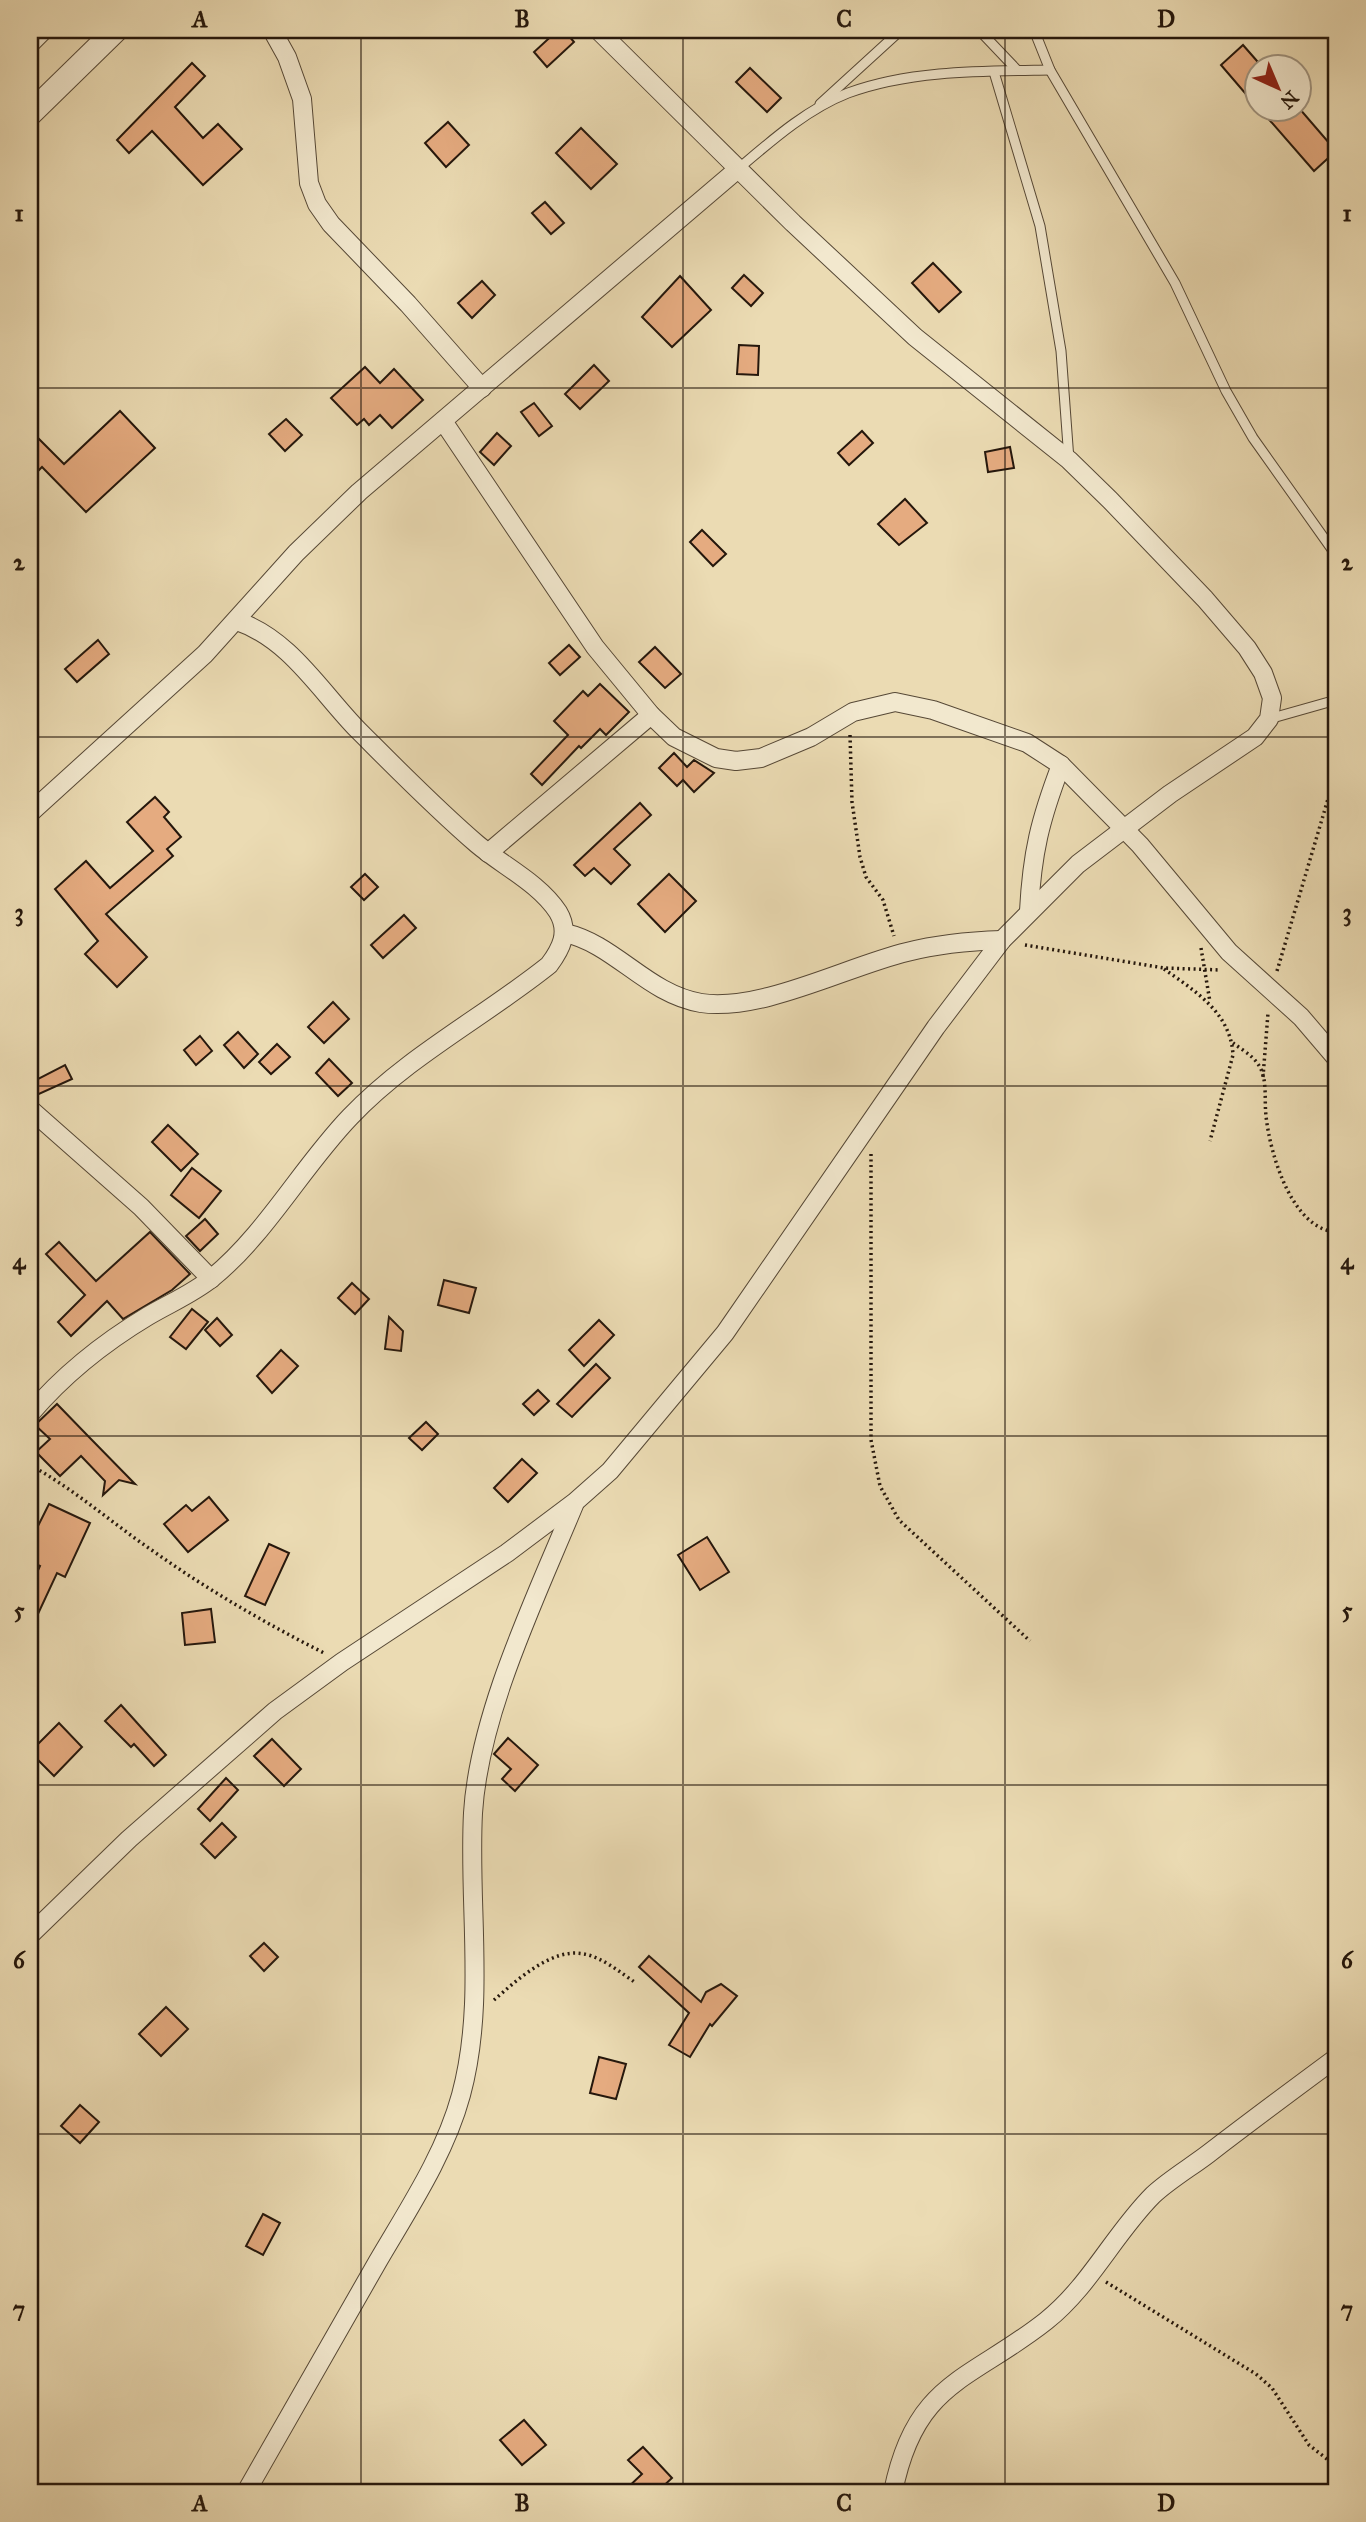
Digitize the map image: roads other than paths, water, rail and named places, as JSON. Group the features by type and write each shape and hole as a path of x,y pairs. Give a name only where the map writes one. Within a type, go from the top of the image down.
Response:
{"street":[{"path":"30,44 44,30"},
{"path":"30,114 116,30"},
{"path":"272,30 287,57 302,99 309,183 317,204 331,225 408,304 482,388"},
{"path":"30,1935 206,1770 275,1711 342,1662 507,1553 575,1502 610,1471 725,1332 965,986 1002,940 1078,864 1122,828 1255,737 1269,719 1272,698 1263,673 1247,648 1180,572 1069,460 915,337 738,169 598,30"},
{"path":"30,813 166,691 237,621 323,527 738,169"},
{"path":"443,421 595,647 651,715 674,737 695,751 736,761 761,758 811,737 853,712 895,702 933,710 1027,743 1061,765 1122,828 1248,969 1301,1017 1336,1058"},
{"path":"30,1414 52,1388 85,1359 149,1315 211,1279 234,1257 307,1166 377,1091 549,965 560,950 565,933 557,911 537,890 448,818 356,728 284,647 268,634 237,621"},
{"path":"488,853 651,715"},
{"path":"1029,911 1032,859 1037,831 1061,765"},
{"path":"565,933 589,942 656,987 681,998 704,1003 753,999 787,991 897,955 960,943 1002,940"},
{"path":"30,1109 141,1207 211,1279"},
{"path":"246,2492 438,2155 461,2095 474,2017 473,1812 482,1757 498,1700 575,1502"},
{"path":"893,2492 898,2468 928,2407 951,2383 1047,2320 1092,2273 1153,2195 1336,2057"}],"lane":[{"path":"738,169 812,112 901,30"},
{"path":"979,30 1017,70"},
{"path":"1034,30 1050,70 1175,283 1199,339 1253,438 1336,555"},
{"path":"812,112 847,93 895,81 1017,70 1050,70"},
{"path":"995,72 1040,226 1061,351 1069,460"},
{"path":"1269,719 1336,700"}]}
